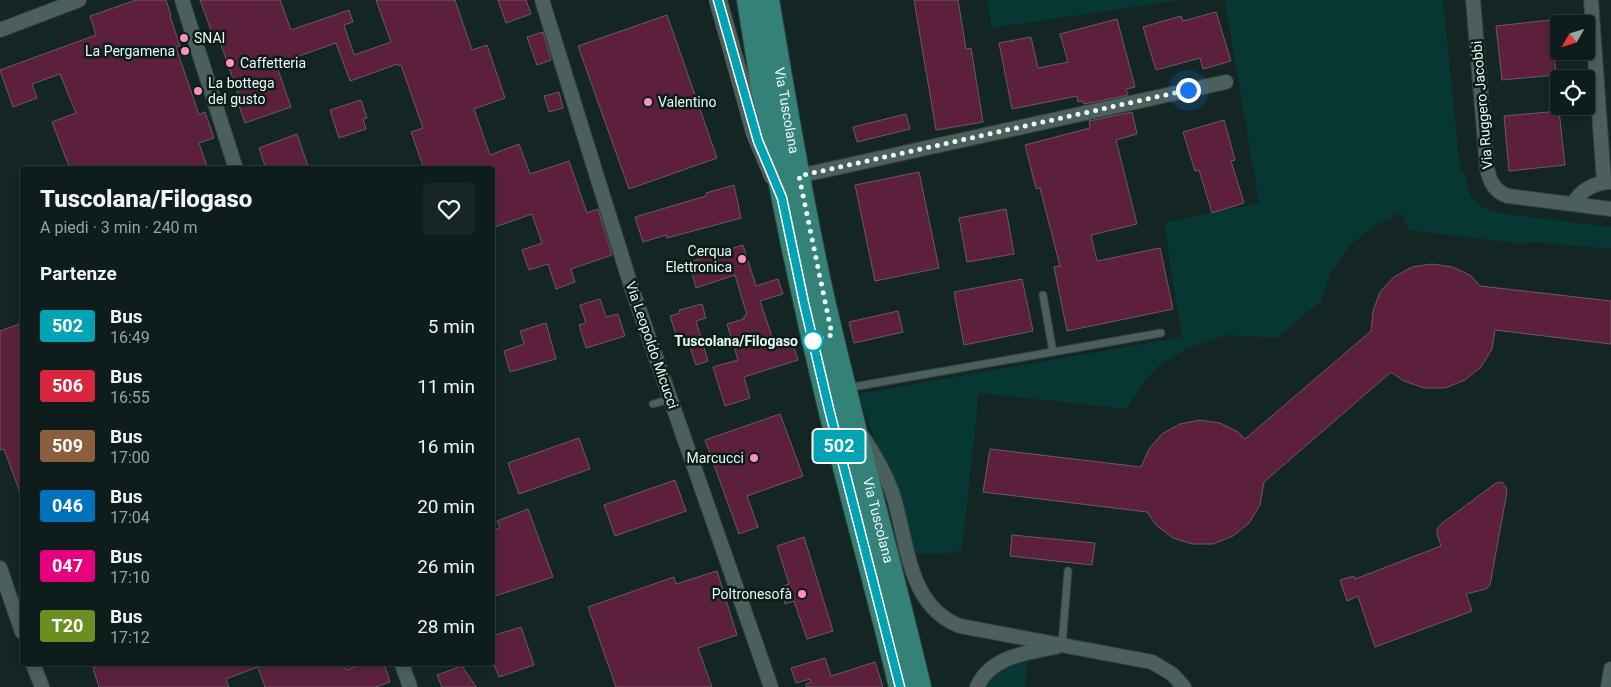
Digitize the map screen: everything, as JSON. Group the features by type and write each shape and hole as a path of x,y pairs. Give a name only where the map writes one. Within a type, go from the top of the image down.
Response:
{"main road":[{"name":"Via Tuscolana","path":"748,0 782,198 804,303 900,687"},
{"name":"Via Tuscolana","path":"768,0 799,176 824,299 920,687"}],"street":[{"path":"0,30 79,0"},
{"path":"182,0 235,166"},
{"name":"Via Leopoldo Micucci","path":"542,0 632,289 771,687"},
{"name":"Via Tuscolana","path":"718,0 758,141 782,198"},
{"name":"Via Ruggero Jacobbi","path":"1472,0 1487,168 1492,183 1499,191 1506,195 1611,209"},
{"path":"1573,204 1580,194 1588,188 1607,182 1591,0"},
{"path":"799,176 1226,82"},
{"path":"854,424 876,457 887,479 898,513 914,577 934,611 943,618 960,626 1152,662 1172,674 1184,687"},
{"path":"0,568 20,626"},
{"path":"977,687 988,670 1000,662 1032,652 1062,646"},
{"path":"34,666 42,687"},
{"path":"403,666 410,687"},
{"path":"1608,687 1611,669"}],"lane":[{"path":"1043,295 1053,352"},
{"path":"845,388 1161,333"},
{"path":"653,404 670,399"},
{"path":"1062,646 1068,571"}],"green space":[{"path":"987,0 1182,0 991,28"},
{"path":"1225,0 1443,0 1460,169 1466,178 1472,198 1483,207 1498,213 1611,227 1611,249 1535,242 1524,244 1409,230 1401,213 1376,224 1349,246 1331,273 1321,301 1277,338 1227,335 1186,349 1157,367 1140,387 1127,409 979,393 962,550 950,553 916,554 858,394 1182,337 1164,223 1259,203"},
{"path":"1018,662 1028,662 1025,687 984,687 999,672"}],"building":[{"path":"136,0 166,0 180,46 176,47 199,115 205,112 214,138 199,143 207,166 69,166 52,122 76,113 60,74 32,84 37,98 13,107 0,70 96,35 90,16"},
{"path":"200,0 280,0 291,30 349,10 353,22 344,25 354,55 391,42 376,0 455,0 472,50 487,45 505,98 474,109 490,155 519,144 530,174 569,161 587,213 598,209 612,255 571,269 575,282 556,289 548,264 529,270 522,250 542,243 532,214 495,227 495,166 423,166 411,132 423,128 401,65 399,66 398,64 350,81 336,43 276,64 291,107 245,123 236,97 239,96 219,39 215,41"},
{"path":"498,0 526,0 531,14 506,23"},
{"path":"914,0 958,0 966,49 971,48 983,122 936,130"},
{"path":"1216,12 1231,61 1203,69 1200,58 1156,70 1143,27 1181,16 1183,21"},
{"name":"Valentino","path":"667,15 717,158 629,189 578,46"},
{"path":"1117,19 1135,87 1126,89 1128,95 1084,104 1083,101 1078,102 1077,96 1012,109 999,43 1031,37 1038,68 1068,62 1060,34"},
{"path":"1550,20 1550,60 1555,60 1556,70 1550,70 1550,76 1502,80 1496,26"},
{"path":"543,32 551,60 537,65 527,37"},
{"path":"559,92 563,108 549,112 544,96"},
{"path":"361,100 367,118 363,119 366,129 339,138 330,110"},
{"path":"1132,112 1137,134 1116,140 1137,224 1091,235 1097,261 1160,248 1173,309 1067,331 1054,267 1060,266 1040,188 1036,189 1025,145 1090,128 1089,121"},
{"path":"1550,112 1550,115 1559,115 1565,165 1509,171 1504,116"},
{"path":"906,114 910,129 857,142 853,127"},
{"path":"1224,120 1235,160 1231,161 1244,203 1212,213 1199,170 1195,171 1183,132"},
{"path":"297,134 308,166 265,166 259,148"},
{"path":"919,172 939,268 875,281 855,185"},
{"path":"734,185 741,218 667,238 666,235 643,242 635,217 706,196 706,193"},
{"path":"1006,209 1014,254 967,262 959,218"},
{"path":"743,245 756,286 778,279 783,294 760,301 774,343 791,338 798,360 744,377 750,398 725,406 713,367 738,360 727,324 744,319 744,316 747,315 735,275 696,288 689,262"},
{"path":"1432,264 1452,267 1470,275 1480,286 1611,301 1611,344 1495,330 1492,349 1481,367 1465,380 1445,388 1424,388 1404,381 1391,372 1264,482 1260,505 1249,523 1233,536 1213,544 1192,544 1173,538 1156,525 1147,512 983,492 990,449 1141,467 1149,449 1162,434 1180,424 1200,420 1220,423 1238,432 1245,439 1371,331 1373,311 1380,292 1394,277 1412,267"},
{"path":"1022,279 1033,331 964,345 954,292"},
{"path":"600,299 606,317 618,314 625,336 586,348 579,325 586,323 580,305"},
{"path":"702,304 706,318 696,321 708,361 696,365 686,335 677,338 670,316 680,313 679,310"},
{"path":"898,311 903,332 854,343 849,322"},
{"path":"546,323 556,359 510,372 504,351 524,344 520,331"},
{"path":"20,324 20,492 4,449 0,450 0,331"},
{"name":"Marcucci","path":"780,414 803,476 747,496 758,527 739,534 705,440"},
{"path":"579,438 590,469 519,494 508,463"},
{"path":"675,480 686,511 615,536 604,505"},
{"path":"1502,482 1507,492 1490,585 1486,589 1466,594 1472,611 1375,647 1358,596 1347,601 1340,580 1354,576 1355,579 1441,546 1437,529 1441,524 1496,483"},
{"path":"528,509 553,577 495,596 495,530 500,528 497,521"},
{"path":"1012,535 1095,543 1092,565 1010,556"},
{"name":"Poltronesofà","path":"804,537 833,631 807,639 794,601 785,604 780,587 789,584 777,546"},
{"path":"717,571 737,635 698,648 712,687 616,687 588,607 674,577 676,584"},
{"path":"521,627 534,665 499,677 494,666 495,635"},
{"path":"825,658 831,676 875,662 883,687 806,687 806,684 811,682 810,679 796,683 791,668"},
{"path":"99,666 345,666 346,670 358,666 385,666 390,682 376,687 265,687 258,667 226,679 229,687 99,687 93,668"},
{"path":"462,666 476,687 442,687 437,675"}],"bus line":[{"name":"502","path":"718,0 758,141 782,198 829,409 900,687"}],"place":[{"name":"SNAI","path":"184,38"},
{"name":"La Pergamena","path":"185,51"},
{"name":"Caffetteria","path":"230,63"},
{"name":"La bottega del gusto","path":"198,91"},
{"name":"Valentino","path":"648,102"},
{"name":"Cerqua Elettronica","path":"742,259"},
{"name":"Tuscolana/Filogaso","path":"813,341"},
{"name":"Marcucci","path":"754,458"},
{"name":"Poltronesofà","path":"802,594"}],"route":[{"path":"813,341 832,335 799,176 1188,90"}]}
